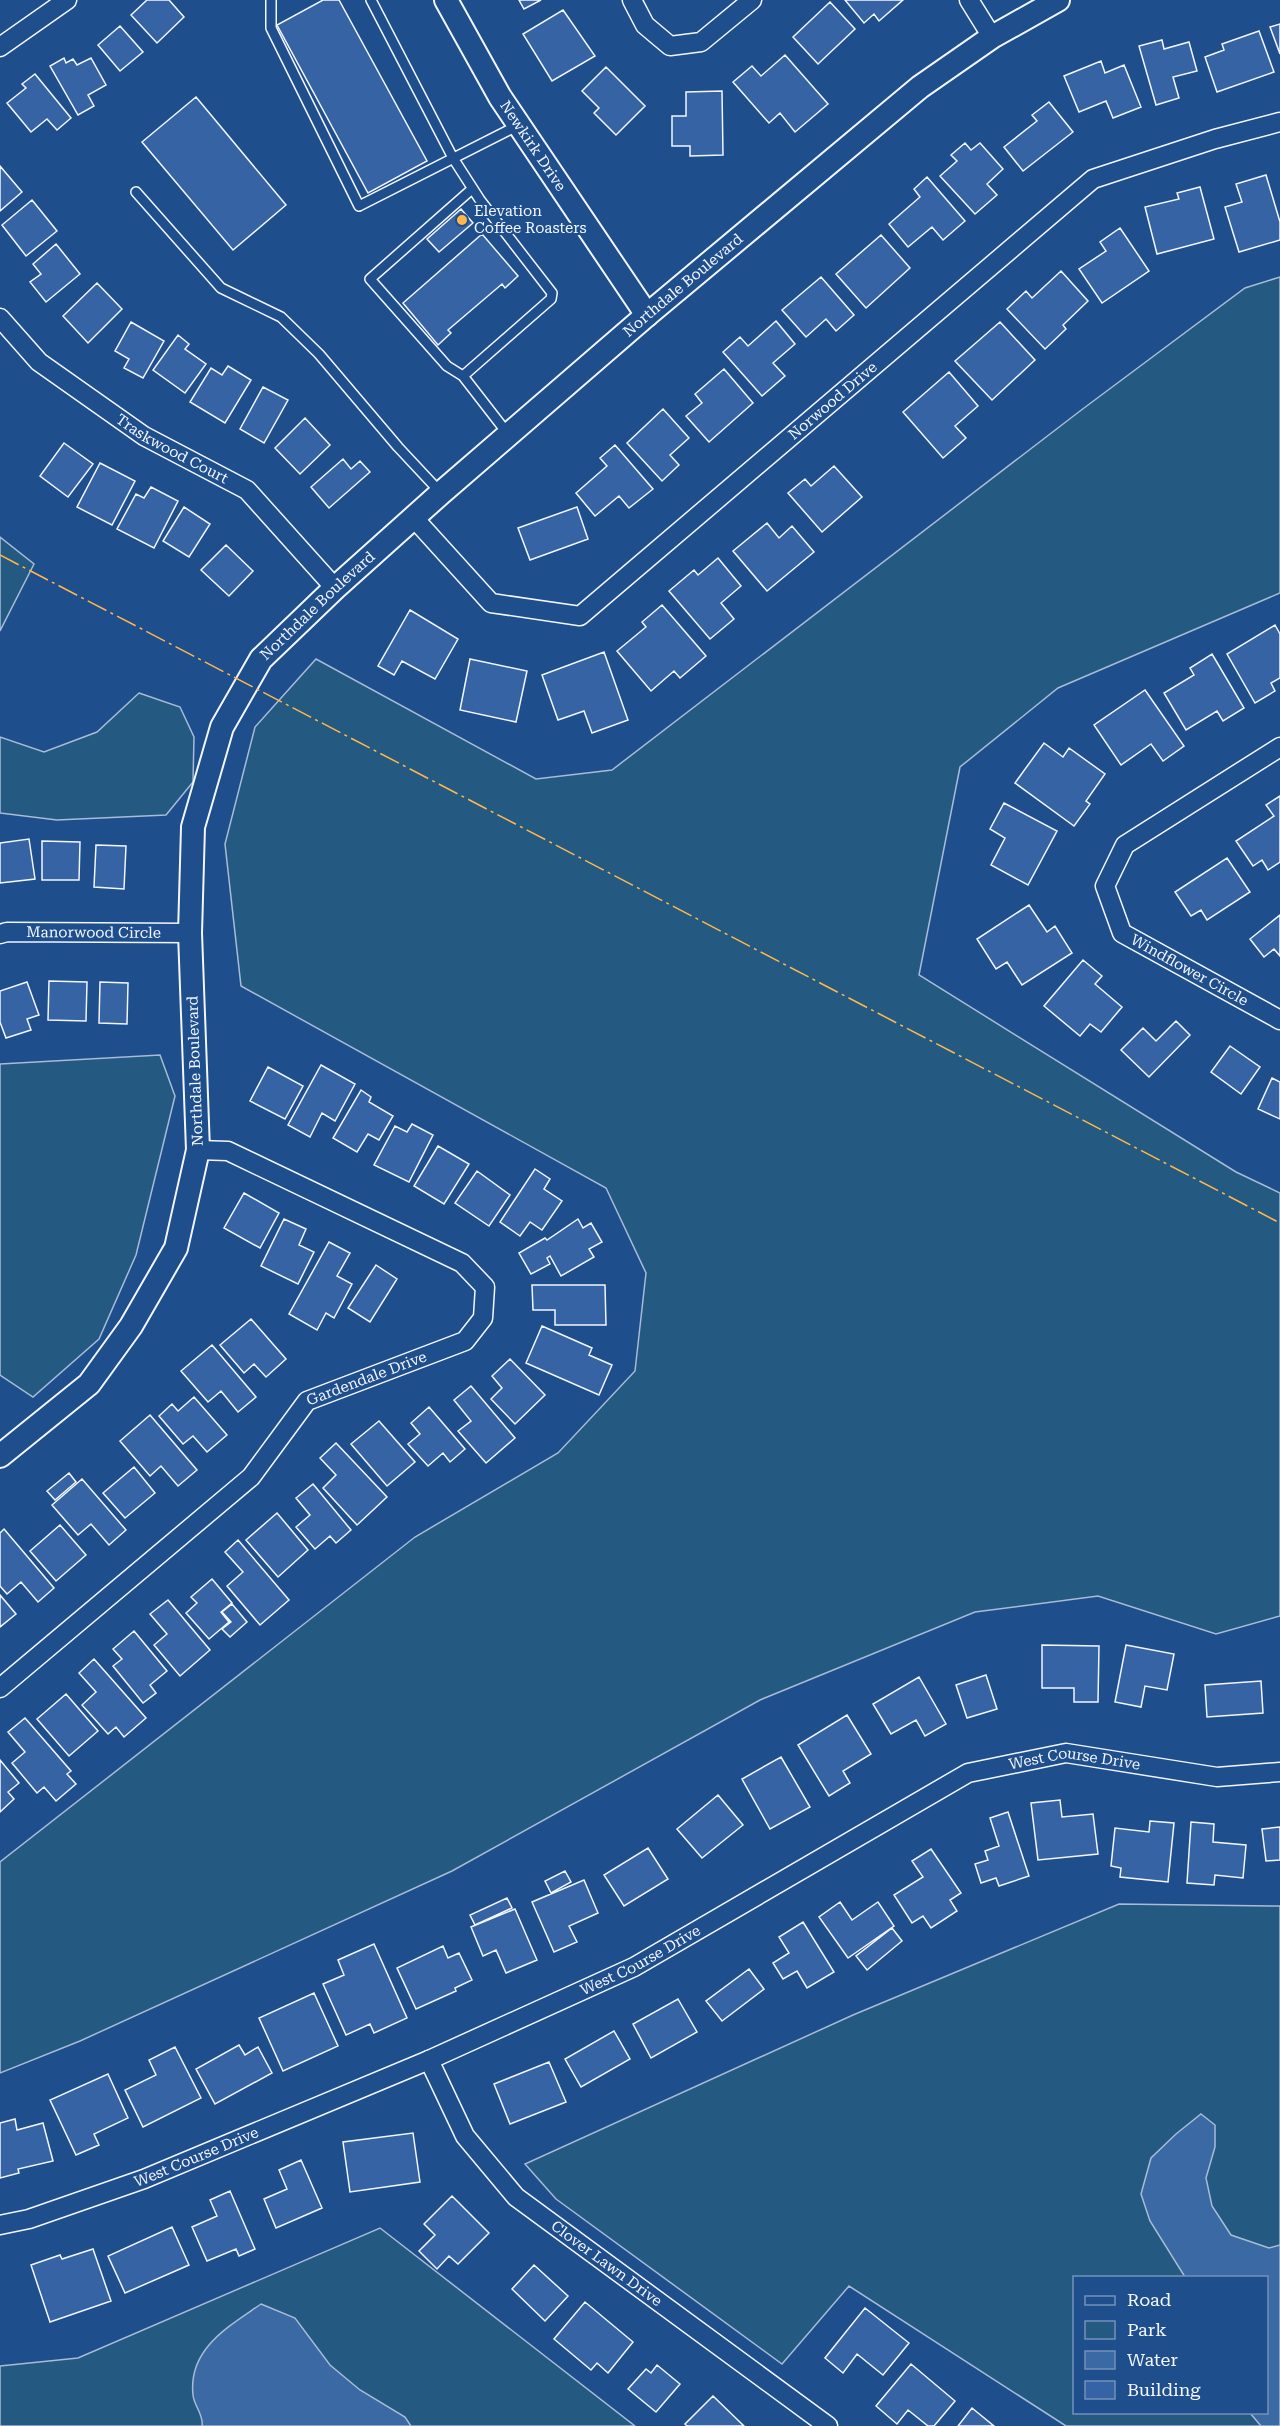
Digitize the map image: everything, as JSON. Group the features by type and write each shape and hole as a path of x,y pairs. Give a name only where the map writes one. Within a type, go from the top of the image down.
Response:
{"street":[{"path":"0,47 67,0"},
{"name":"Newkirk Drive","path":"446,0 500,97 647,315"},
{"path":"632,0 645,25 670,46 701,42 752,0"},
{"path":"969,0 992,36"},
{"name":"Northdale Boulevard","path":"0,1456 89,1384 131,1326 176,1248 198,1150 190,933 193,827 222,727 261,659 334,588 508,434 920,87 992,36 1058,0"},
{"name":"Norwood Drive","path":"413,517 491,603 580,616 1094,179 1215,139 1280,122"},
{"name":"Traskwood Court","path":"0,318 39,362 144,436 247,490 334,588"},
{"name":"Windflower Circle","path":"1280,747 1125,845 1105,886 1122,933 1280,1020"},
{"name":"Manorwood Circle","path":"0,934 7,932 190,933"},
{"name":"Gardendale Drive","path":"0,1688 251,1477 307,1401 465,1341 483,1318 485,1287 462,1263 228,1151 198,1150"},
{"name":"West Course Drive","path":"0,2225 29,2219 144,2179 429,2060 634,1967 968,1773 1066,1754 1217,1777 1280,1772"},
{"name":"Clover Lawn Drive","path":"429,2060 465,2136 516,2197 828,2426"}],"lane":[{"path":"271,0 271,28 359,206 519,125"},
{"path":"371,0 453,158 472,189 552,293 551,299 463,376"},
{"path":"472,189 370,279 447,366 463,376 508,434"},
{"path":"136,192 221,288 281,316 319,354 398,447 441,493"}],"green space":[{"path":"1280,277 1280,593 1058,688 960,767 919,975 1236,1172 1280,1193 1280,1616 1216,1634 1098,1596 975,1612 760,1700 452,1871 80,2041 0,2073 0,1862 415,1537 558,1453 635,1371 646,1273 606,1188 241,986 225,844 255,727 316,659 536,779 612,770 1080,411 1245,288"},
{"path":"0,537 34,564 0,631"},
{"path":"139,693 180,707 194,737 193,782 166,815 57,820 0,813 0,737 44,752 97,732"},
{"path":"160,1055 175,1096 136,1255 99,1339 33,1397 0,1375 0,1064"},
{"path":"1119,1904 1280,1906 1280,2426 1066,2426 849,2286 782,2364 556,2199 525,2164 853,2015"},
{"path":"380,2228 635,2426 0,2426 0,2366 78,2358"}],"water":[{"path":"1201,2114 1215,2125 1215,2147 1206,2178 1212,2206 1231,2235 1269,2248 1280,2245 1280,2426 1261,2426 1251,2414 1268,2414 1268,2276 1184,2276 1150,2221 1141,2194 1151,2158"},
{"path":"261,2304 295,2318 330,2365 360,2390 405,2417 411,2426 202,2426 202,2418 193,2395 193,2379 197,2365 213,2341"}],"building":[{"path":"147,0 169,0 184,17 157,43 131,15"},
{"path":"323,0 339,0 427,161 368,193 277,25"},
{"path":"519,0 541,0 524,9"},
{"path":"845,0 903,0 879,21 874,14 864,23"},
{"path":"830,2 855,29 818,64 793,37"},
{"path":"563,10 595,56 552,81 523,34"},
{"path":"1280,24 1280,54 1270,27"},
{"path":"120,26 143,52 120,71 98,45"},
{"path":"1259,31 1274,72 1217,92 1205,57 1224,50 1222,44"},
{"path":"1162,40 1164,49 1189,42 1197,71 1173,77 1179,98 1156,105 1139,46"},
{"path":"785,55 828,104 795,132 780,113 769,123 733,82 752,66 761,76"},
{"path":"64,58 66,63 73,59 77,65 91,58 106,85 88,95 94,106 78,115 50,66"},
{"path":"1101,61 1105,73 1124,65 1141,107 1113,118 1106,101 1079,112 1064,76"},
{"path":"606,67 645,106 616,135 594,113 599,108 582,91"},
{"path":"35,74 71,118 57,130 47,119 31,132 7,103 26,88 22,84"},
{"path":"722,91 723,155 690,156 690,146 672,146 672,116 686,116 686,92"},
{"path":"196,97 286,205 233,250 142,142"},
{"path":"1049,102 1073,132 1023,171 1004,147 1037,121 1032,115"},
{"path":"965,143 971,150 980,143 1003,169 987,184 997,195 975,214 940,176 957,161 951,155"},
{"path":"0,166 22,192 0,211"},
{"path":"1266,175 1280,222 1280,240 1239,252 1225,207 1242,202 1236,184"},
{"path":"927,177 965,221 943,240 932,227 908,247 889,224 920,197 914,189"},
{"path":"1200,187 1214,239 1157,254 1145,207 1179,199 1177,193"},
{"path":"32,200 57,231 26,256 2,225"},
{"path":"461,209 473,223 439,252 427,239"},
{"path":"1120,228 1149,271 1102,303 1079,269 1106,251 1100,242"},
{"path":"482,234 518,276 505,288 502,284 448,330 451,333 438,345 403,303"},
{"path":"881,235 910,268 866,308 836,274"},
{"path":"56,244 80,274 46,302 30,282 41,274 33,264"},
{"path":"1061,271 1088,301 1063,325 1066,329 1045,349 1007,309 1026,291 1032,298"},
{"path":"821,277 854,315 836,331 826,319 806,337 782,310"},
{"path":"97,283 122,309 88,343 63,316"},
{"path":"776,321 795,344 773,363 785,376 762,396 723,352 740,337 748,346"},
{"path":"131,322 164,341 143,378 124,368 129,359 115,351"},
{"path":"1000,322 1035,360 992,400 955,361"},
{"path":"178,335 189,344 185,349 206,364 185,393 153,370"},
{"path":"228,366 251,380 225,423 190,402 211,368 222,375"},
{"path":"724,369 753,403 709,442 686,416 702,403 695,394"},
{"path":"949,372 978,406 955,426 966,438 943,458 903,412"},
{"path":"263,387 288,400 264,443 240,429"},
{"path":"663,409 689,438 670,455 679,465 662,481 627,443"},
{"path":"305,418 330,445 300,474 275,448"},
{"path":"64,443 93,464 68,497 40,476"},
{"path":"615,445 653,489 629,508 619,496 595,516 576,493 607,466 600,458"},
{"path":"343,459 351,469 360,461 370,472 329,508 311,487"},
{"path":"100,463 135,481 112,525 77,507"},
{"path":"834,466 862,497 822,532 788,493 805,479 811,486"},
{"path":"151,487 178,501 154,548 117,529 136,494 144,498"},
{"path":"184,507 210,524 189,557 163,541"},
{"path":"577,507 588,539 530,560 518,528"},
{"path":"767,523 779,538 792,526 814,552 767,591 733,551"},
{"path":"226,545 253,571 229,596 201,570"},
{"path":"718,558 741,586 721,603 734,619 710,639 669,591 694,570 698,575"},
{"path":"662,605 706,656 680,678 674,671 651,691 617,651 646,627 642,622"},
{"path":"410,610 458,639 435,679 402,661 394,675 378,666"},
{"path":"1275,625 1280,634 1280,678 1271,683 1275,691 1255,703 1227,654"},
{"path":"604,652 628,720 592,733 584,711 558,720 542,675"},
{"path":"1212,654 1244,708 1223,721 1217,711 1186,730 1164,693 1194,675 1190,668"},
{"path":"470,659 527,671 516,722 460,710"},
{"path":"1145,690 1184,746 1163,761 1151,744 1121,765 1094,725"},
{"path":"1044,743 1063,757 1069,748 1105,774 1086,801 1090,804 1074,826 1015,783"},
{"path":"1280,796 1280,862 1268,870 1262,860 1253,866 1236,841 1274,816 1266,805"},
{"path":"1004,803 1057,831 1028,885 991,865 1005,838 990,829"},
{"path":"29,839 35,879 0,883 0,843"},
{"path":"42,841 80,842 79,880 42,880"},
{"path":"96,845 126,846 124,889 94,887"},
{"path":"1227,858 1250,892 1207,920 1201,910 1191,916 1175,892"},
{"path":"1029,905 1047,932 1055,926 1072,953 1022,985 1007,962 996,969 977,939"},
{"path":"1280,915 1280,956 1274,949 1264,957 1250,939"},
{"path":"1083,960 1102,976 1095,984 1122,1007 1101,1032 1090,1024 1080,1036 1044,1006"},
{"path":"49,981 87,982 86,1021 48,1020"},
{"path":"27,982 39,1015 27,1019 31,1030 6,1038 0,1022 0,991"},
{"path":"100,982 128,983 127,1024 99,1023"},
{"path":"1176,1021 1190,1035 1149,1077 1121,1050 1143,1028 1156,1041"},
{"path":"1230,1046 1260,1067 1241,1094 1211,1072"},
{"path":"321,1065 355,1084 335,1121 322,1113 310,1137 288,1125"},
{"path":"268,1067 303,1086 285,1119 250,1101"},
{"path":"1272,1078 1280,1082 1280,1119 1258,1109"},
{"path":"361,1090 371,1097 369,1102 393,1116 379,1140 368,1134 357,1152 333,1138"},
{"path":"412,1124 433,1135 409,1182 374,1165 395,1126 407,1132"},
{"path":"438,1146 469,1164 444,1204 414,1186"},
{"path":"535,1169 550,1179 544,1189 562,1201 542,1230 530,1222 520,1236 500,1222"},
{"path":"477,1171 510,1195 489,1226 455,1203"},
{"path":"244,1193 279,1213 260,1248 224,1228"},
{"path":"284,1219 306,1229 299,1245 314,1252 298,1284 261,1266"},
{"path":"578,1219 583,1228 591,1223 602,1242 589,1249 594,1257 561,1276 550,1256 547,1258 550,1264 531,1274 519,1253 545,1238 547,1240"},
{"path":"329,1242 350,1253 337,1276 352,1284 334,1318 326,1313 317,1330 289,1314"},
{"path":"376,1265 397,1279 370,1322 348,1308"},
{"path":"532,1285 605,1285 606,1325 555,1325 555,1310 533,1310"},
{"path":"251,1319 286,1359 266,1377 254,1364 244,1373 220,1345"},
{"path":"542,1326 592,1348 589,1355 612,1365 599,1395 526,1363"},
{"path":"212,1345 256,1397 238,1412 221,1391 208,1402 181,1371"},
{"path":"510,1359 545,1395 515,1424 491,1399 502,1388 492,1376"},
{"path":"471,1386 515,1438 486,1463 458,1431 471,1421 454,1400"},
{"path":"194,1397 227,1435 207,1452 193,1436 183,1444 159,1416 172,1404 178,1411"},
{"path":"429,1407 465,1449 450,1462 443,1453 428,1466 408,1444 420,1434 411,1423"},
{"path":"150,1415 197,1470 178,1486 161,1466 150,1476 120,1441"},
{"path":"379,1421 415,1462 387,1486 351,1444"},
{"path":"336,1443 387,1497 357,1525 323,1488 336,1475 320,1458"},
{"path":"134,1467 155,1493 125,1518 103,1493"},
{"path":"69,1473 76,1482 55,1500 47,1491"},
{"path":"82,1479 126,1530 109,1545 91,1524 78,1535 52,1505"},
{"path":"313,1484 351,1530 336,1543 330,1536 315,1549 296,1527 310,1515 296,1498"},
{"path":"277,1513 308,1550 278,1577 246,1540"},
{"path":"60,1525 86,1555 56,1581 30,1551"},
{"path":"4,1529 54,1588 38,1602 21,1582 7,1594 0,1586 0,1533"},
{"path":"238,1540 289,1600 260,1625 227,1586 243,1572 225,1552"},
{"path":"212,1579 232,1603 221,1612 229,1622 209,1639 186,1613 197,1603 191,1597"},
{"path":"0,1595 16,1614 0,1627"},
{"path":"168,1600 210,1650 180,1676 154,1645 167,1634 150,1614"},
{"path":"232,1604 247,1622 230,1637 222,1629 231,1622 222,1612"},
{"path":"134,1631 167,1671 150,1685 156,1693 143,1703 113,1666 122,1659 113,1649"},
{"path":"1042,1645 1099,1646 1098,1702 1074,1702 1074,1688 1042,1688"},
{"path":"1126,1645 1174,1654 1167,1690 1145,1686 1141,1707 1115,1702"},
{"path":"94,1659 146,1718 124,1737 116,1727 108,1734 82,1705 96,1692 79,1673"},
{"path":"986,1675 997,1709 967,1718 956,1685"},
{"path":"919,1677 946,1724 925,1736 916,1720 891,1734 873,1704"},
{"path":"1261,1681 1263,1713 1207,1717 1205,1685"},
{"path":"66,1694 98,1731 69,1756 37,1719"},
{"path":"847,1715 871,1754 843,1771 850,1783 829,1796 798,1745"},
{"path":"25,1718 71,1771 67,1774 76,1784 56,1801 44,1787 37,1793 12,1763 25,1752 8,1732"},
{"path":"781,1757 810,1807 770,1829 742,1779"},
{"path":"0,1760 19,1783 8,1792 14,1799 0,1812"},
{"path":"718,1795 743,1825 702,1858 677,1829"},
{"path":"1060,1800 1062,1817 1093,1814 1098,1854 1038,1860 1031,1803"},
{"path":"1008,1812 1029,1876 999,1886 996,1878 981,1883 975,1864 988,1860 985,1851 999,1846 990,1818"},
{"path":"1150,1821 1174,1823 1168,1882 1120,1877 1121,1868 1111,1866 1115,1828 1149,1832"},
{"path":"1191,1822 1214,1824 1213,1842 1246,1845 1243,1878 1215,1875 1214,1885 1187,1883"},
{"path":"1280,1827 1280,1860 1266,1861 1262,1829"},
{"path":"648,1848 668,1879 624,1906 604,1875"},
{"path":"931,1849 961,1893 950,1900 957,1911 931,1928 923,1916 912,1923 894,1895 923,1877 912,1861"},
{"path":"565,1871 571,1882 551,1893 545,1881"},
{"path":"584,1880 598,1913 569,1926 577,1942 554,1952 532,1902"},
{"path":"507,1898 512,1908 475,1925 470,1915"},
{"path":"840,1902 852,1920 878,1902 894,1926 848,1958 819,1917"},
{"path":"515,1909 537,1960 506,1973 496,1950 483,1956 471,1927"},
{"path":"803,1922 834,1972 807,1988 797,1971 783,1979 773,1963 789,1953 779,1937"},
{"path":"892,1928 902,1941 867,1970 856,1956"},
{"path":"374,1944 407,2018 374,2033 370,2024 346,2035 323,1984 344,1975 338,1960"},
{"path":"443,1946 448,1958 459,1953 472,1980 455,1988 456,1991 416,2009 397,1968"},
{"path":"749,1969 764,1989 722,2021 706,2001"},
{"path":"314,1993 338,2046 283,2071 259,2018"},
{"path":"678,1999 697,2032 651,2058 633,2024"},
{"path":"614,2031 630,2059 581,2087 565,2059"},
{"path":"239,2045 245,2055 258,2047 272,2073 215,2104 196,2069"},
{"path":"175,2047 201,2098 143,2127 125,2090 156,2075 149,2060"},
{"path":"549,2062 566,2102 510,2124 494,2084"},
{"path":"108,2074 128,2118 94,2134 99,2145 76,2155 50,2100"},
{"path":"15,2119 17,2130 43,2123 53,2161 18,2169 19,2173 0,2178 0,2123"},
{"path":"413,2133 420,2182 350,2192 343,2142"},
{"path":"301,2160 322,2208 276,2228 264,2199 287,2189 279,2170"},
{"path":"230,2191 255,2249 239,2256 236,2249 207,2261 192,2227 217,2216 210,2200"},
{"path":"452,2196 489,2233 458,2264 449,2256 437,2269 419,2251 435,2235 424,2224"},
{"path":"172,2227 189,2265 125,2293 108,2256"},
{"path":"93,2249 111,2301 50,2322 31,2265 60,2255 62,2259"},
{"path":"534,2265 568,2296 545,2321 512,2289"},
{"path":"585,2302 633,2342 608,2373 597,2363 591,2370 554,2339"},
{"path":"865,2308 909,2343 883,2375 857,2354 843,2373 825,2358"},
{"path":"911,2364 955,2401 934,2426 928,2426 908,2410 897,2424 876,2406"},
{"path":"657,2365 680,2384 656,2412 628,2389 646,2369 651,2373"},
{"path":"713,2396 744,2426 687,2426 685,2424"},
{"path":"972,2408 994,2426 958,2426"}],"power":[{"path":"0,555 1280,1223"}],"place":[{"name":"Elevation Coffee Roasters","path":"462,220"}]}
